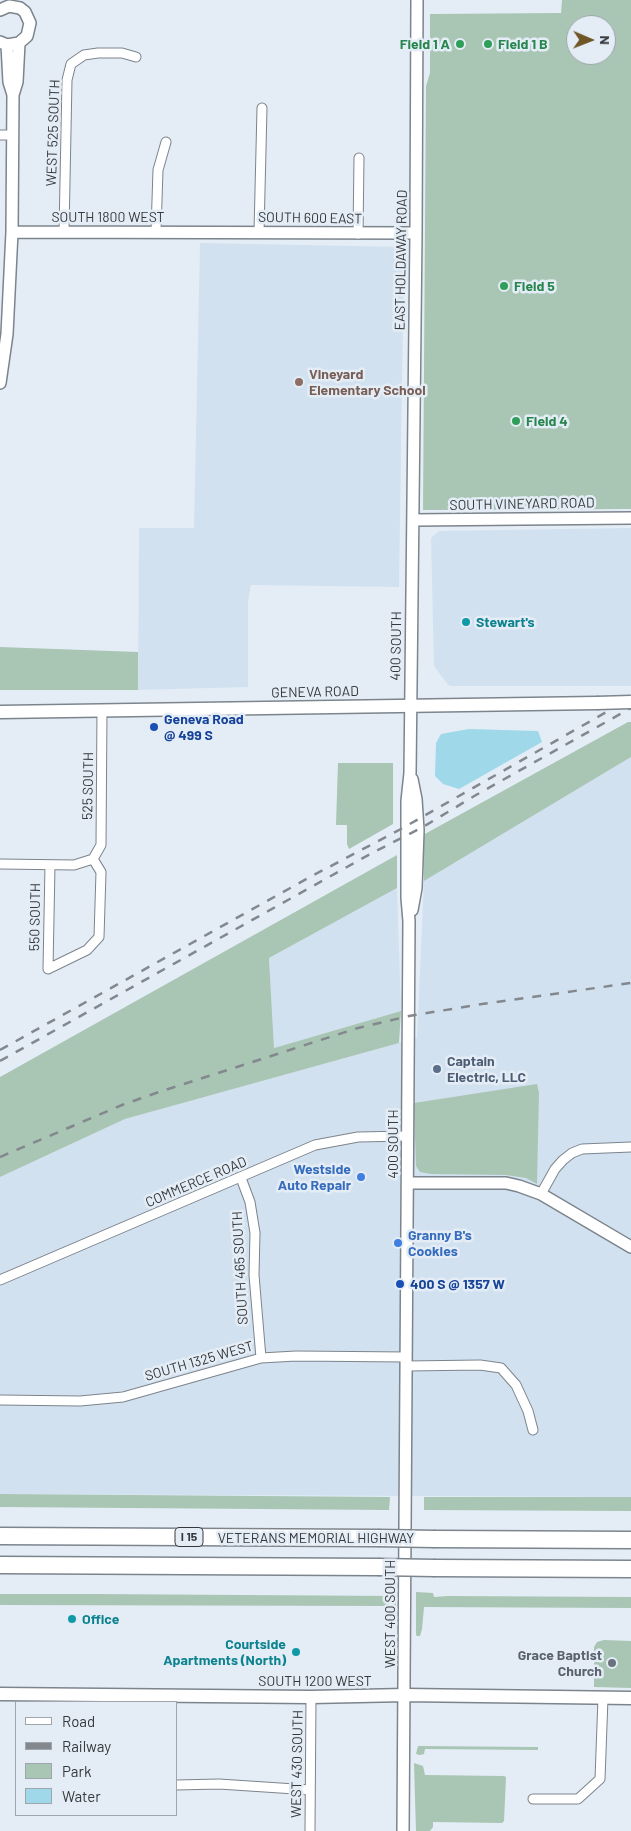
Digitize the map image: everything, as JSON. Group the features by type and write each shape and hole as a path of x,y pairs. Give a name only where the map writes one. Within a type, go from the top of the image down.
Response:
{"highway":[{"name":"VETERANS MEMORIAL HIGHWAY","path":"0,1536 631,1540"},
{"name":"VETERANS MEMORIAL HIGHWAY","path":"0,1566 631,1569"}],"main road":[{"name":"GENEVA ROAD","path":"0,712 631,702"},
{"name":"SOUTH 1200 WEST","path":"0,1694 84,1699 405,1695 631,1698"}],"street":[{"name":"EAST HOLDAWAY ROAD","path":"413,520 417,0"},
{"path":"0,383 7,334 12,232 13,95 17,82 19,44 27,36 30,23 19,4 3,6"},
{"path":"13,95 9,82 4,43 19,44"},
{"name":"WEST 525 SOUTH","path":"64,232 67,80 71,64 84,55 98,53 122,53 136,57"},
{"path":"259,232 262,108"},
{"path":"0,135 12,135"},
{"path":"156,232 158,170 166,142"},
{"path":"358,234 359,158"},
{"name":"SOUTH 1800 WEST","path":"12,232 204,232"},
{"name":"SOUTH 600 EAST","path":"204,232 416,233"},
{"name":"SOUTH VINEYARD ROAD","path":"413,520 631,518"},
{"name":"400 SOUTH","path":"406,1362 409,921 407,898 407,801 410,773 413,520"},
{"name":"525 SOUTH","path":"93,859 101,845 102,711"},
{"path":"0,864 74,865 93,859"},
{"name":"550 SOUTH","path":"50,865 48,969 87,950 99,937 101,872 93,859"},
{"name":"COMMERCE ROAD","path":"0,1280 315,1146 358,1137 408,1136"},
{"path":"541,1194 555,1169 572,1153 582,1149 631,1147"},
{"name":"SOUTH 465 SOUTH","path":"241,1178 250,1202 254,1233 255,1284 261,1358"},
{"path":"408,1183 506,1183 529,1188 631,1247"},
{"name":"SOUTH 1325 WEST","path":"0,1400 80,1402 123,1397 261,1358 296,1356 480,1365 501,1368 516,1386 528,1411 533,1430"},
{"name":"WEST 400 SOUTH","path":"403,1831 406,1362"},
{"name":"WEST 430 SOUTH","path":"310,1831 311,1697"},
{"path":"532,1800 578,1799 600,1779 603,1698"},
{"path":"178,1785 219,1784 310,1790"}],"shaded area":[{"name":"Vineyard Elementary School","path":"200,243 404,247 399,587 251,585 248,601 248,687 138,690 139,528 194,528"},
{"path":"631,528 631,686 448,685 434,666 431,538 439,531"},
{"path":"631,757 631,1497 0,1494 0,1177 125,1119 417,1038 424,881"},
{"path":"397,888 401,1011 274,1048 269,958"}],"green space":[{"path":"562,0 631,0 631,509 423,510 426,86 430,73 430,14 561,13"},
{"path":"0,647 138,652 138,690 0,690"},
{"path":"631,722 631,757 424,881 423,835"},
{"path":"338,763 393,763 393,824 349,849 347,844 347,825 336,825"},
{"path":"397,855 397,888 269,958 274,1048 401,1011 399,1043 125,1119 0,1177 0,1077"},
{"path":"537,1084 539,1093 537,1184 526,1178 506,1175 431,1174 420,1172 416,1166 414,1103"},
{"path":"0,1494 390,1497 389,1510 0,1507"},
{"path":"424,1497 631,1497 631,1511 424,1510"},
{"path":"416,1592 433,1593 434,1597 631,1597 631,1608 424,1607 422,1629 420,1636 417,1636"},
{"path":"0,1594 396,1596 396,1606 0,1605"},
{"path":"604,1640 631,1641 631,1688 594,1687 594,1647 597,1642"},
{"path":"418,1746 538,1747 538,1750 425,1749 424,1754 420,1755 416,1754"},
{"path":"414,1763 423,1766 425,1775 506,1777 504,1821 502,1823 433,1822 433,1827 430,1831 416,1831"}],"water":[{"path":"469,729 538,731 542,742 459,789 443,784 435,776 436,743 441,734"}],"railway":[{"path":"0,1050 310,877 401,829 631,698"},
{"path":"0,1061 372,853 423,827 631,708"},
{"path":"0,1157 122,1105 358,1028 409,1016 631,983"}],"place":[{"name":"Field 1 A","path":"460,44"},
{"name":"Field 1 B","path":"488,44"},
{"name":"Field 5","path":"504,286"},
{"name":"Vineyard Elementary School","path":"299,382"},
{"name":"Field 4","path":"516,421"},
{"name":"Stewart's","path":"466,622"},
{"name":"Geneva Road @ 499 S","path":"154,727"},
{"name":"Captain Electric, LLC","path":"437,1069"},
{"name":"Westside Auto Repair","path":"361,1177"},
{"name":"Granny B's Cookies","path":"398,1243"},
{"name":"400 S @ 1357 W","path":"400,1284"},
{"name":"Office","path":"72,1619"},
{"name":"Courtside Apartments (North)","path":"296,1652"},
{"name":"Grace Baptist Church","path":"612,1663"}]}
